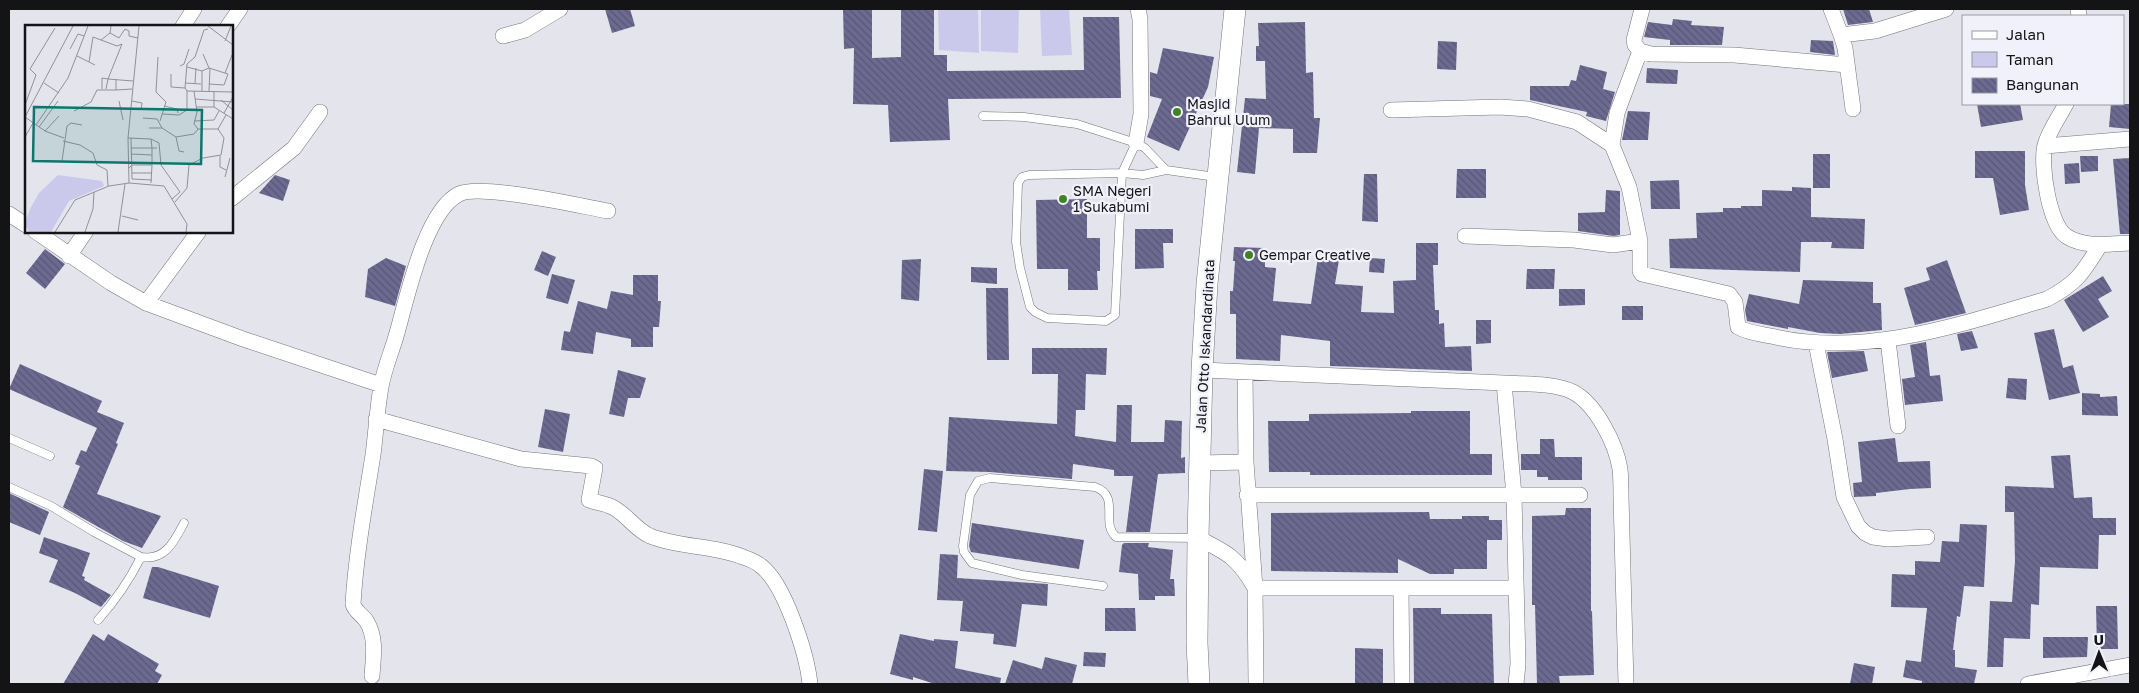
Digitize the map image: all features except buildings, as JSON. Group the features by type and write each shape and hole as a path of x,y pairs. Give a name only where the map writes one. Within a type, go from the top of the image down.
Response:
{"main road":[{"name":"Jalan Otto Iskandardinata","path":"1199,684 1197,643 1198,538 1202,370 1207,284 1235,9"}],"street":[{"path":"184,25 194,9"},
{"path":"229,25 240,9"},
{"path":"503,36 525,30 560,9"},
{"path":"1136,143 1141,114 1140,19 1138,9"},
{"path":"1642,9 1634,40 1635,45 1640,51 1652,54 1753,56 1847,64"},
{"path":"1831,9 1841,35 1853,109"},
{"path":"1841,35 1875,31 1946,9"},
{"path":"1640,51 1617,114 1612,145 1629,187 1640,241 1640,271 1642,274 1729,294 1735,302 1737,325 1741,329 1778,338 1816,343 1851,344 1888,340 2047,299 2067,288 2085,269 2100,245"},
{"path":"2066,105 2045,146 2044,160 2052,215 2066,236 2080,242 2100,245 2130,244"},
{"path":"1391,110 1500,107 1528,109 1577,122 1612,145"},
{"path":"232,198 294,148 320,112"},
{"path":"2045,146 2130,139"},
{"path":"372,676 374,644 367,622 355,610 352,604 358,540 374,448 381,384 422,246 439,215 453,198 460,193 479,190 520,195 608,211"},
{"path":"9,214 25,224"},
{"path":"36,232 69,256 146,303 243,339 381,384"},
{"path":"69,256 85,232"},
{"path":"146,303 198,232"},
{"path":"1466,236 1574,240 1613,245 1640,241"},
{"path":"1888,340 1898,426"},
{"path":"1816,343 1835,439 1844,497 1858,526 1864,533 1873,537 1888,539 1927,537"},
{"path":"1202,370 1504,382 1560,388 1574,392 1589,405 1608,433 1620,470 1626,684"},
{"path":"1245,373 1247,495 1255,588 1256,684"},
{"path":"1504,382 1514,494 1518,664 1516,684"},
{"path":"376,419 521,459 591,466 594,468 589,500 613,507 650,536 730,553 761,566 772,579 787,607 800,641 810,684"},
{"path":"1199,463 1246,462"},
{"path":"1247,495 1580,495"},
{"path":"1198,538 1234,558 1244,567 1255,588"},
{"path":"1255,588 1515,588"},
{"path":"1402,589 1402,684"},
{"path":"2028,684 2044,683 2130,665"}],"lane":[{"path":"983,116 1042,119 1078,124 1136,143 1145,148 1166,170"},
{"path":"1136,143 1122,173 1114,315 1106,320 1047,318 1040,316 1030,307 1016,242 1018,183 1022,177 1029,175 1122,173 1143,175 1166,170 1217,177"},
{"path":"9,438 50,456"},
{"path":"1102,586 1022,575 972,563 964,552 963,538 970,495 975,484 983,479 990,478 1095,487 1106,492 1109,499 1111,529 1116,537 1198,538"},
{"path":"9,487 51,506 141,557 150,558 166,551 174,543 184,523"},
{"path":"98,620 117,599 132,577 141,557"}],"green space":[{"path":"938,9 978,9 979,53 939,50"},
{"path":"981,9 1019,9 1018,53 981,51"},
{"path":"1040,9 1069,9 1072,55 1042,56"}],"place":[{"name":"Masjid Bahrul Ulum","path":"1177,112"},
{"name":"SMA Negeri 1 Sukabumi","path":"1063,199"},
{"name":"Gempar Creative","path":"1249,255"}]}
